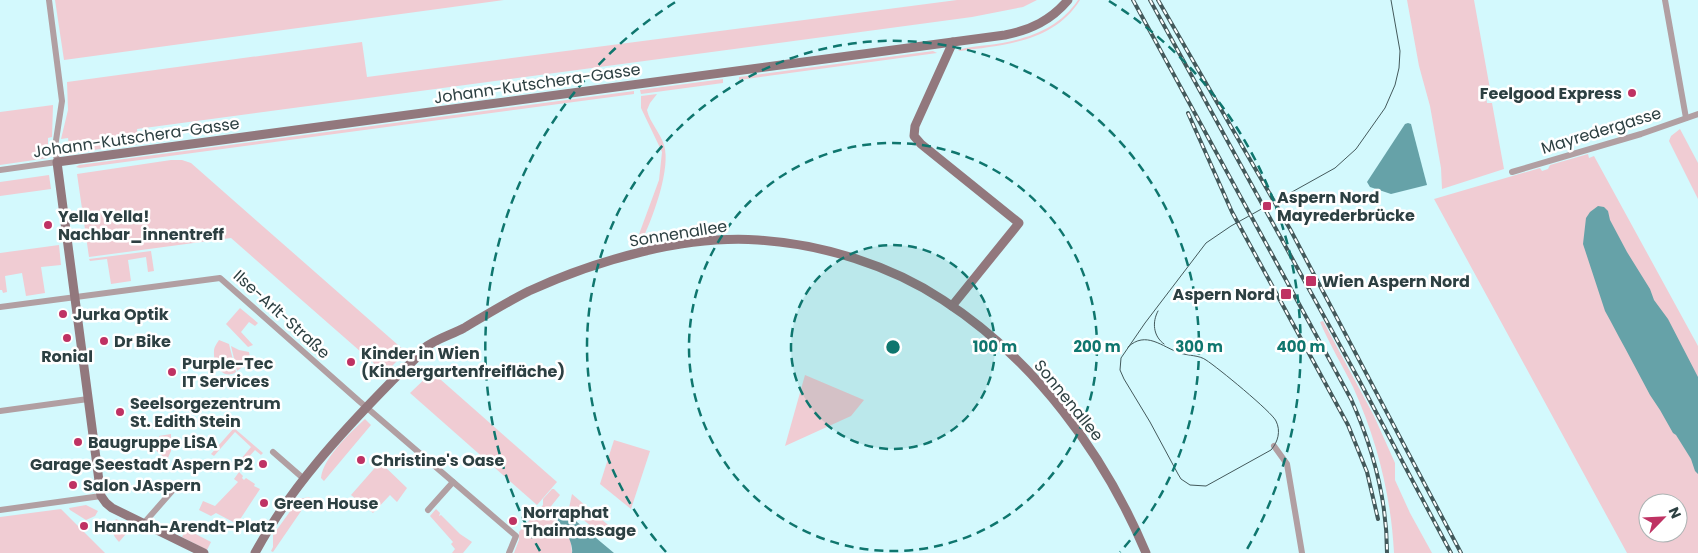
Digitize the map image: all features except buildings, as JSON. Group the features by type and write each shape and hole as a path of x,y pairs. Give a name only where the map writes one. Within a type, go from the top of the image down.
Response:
{"street":[{"path":"49,0 62,102 55,147 101,496 108,506 204,553"},
{"name":"Johann-Kutschera-Gasse","path":"0,170 1024,31 1042,23 1059,11 1068,0"},
{"path":"1665,0 1686,118"},
{"path":"952,306 1019,223 920,144 914,136 915,126 953,42"},
{"name":"Mayredergasse","path":"1512,172 1641,134 1698,114"},
{"name":"Sonnenallee","path":"255,553 271,526 304,479 339,436 423,349 459,331 511,300 552,281 587,268 619,258 674,246 734,239 761,240 808,246 858,260 931,292 952,306 990,336 1019,363 1072,423 1118,495 1146,553"},
{"name":"Ilse-Arlt-Straße","path":"0,307 220,278 516,536 509,553"},
{"path":"0,411 88,399"},
{"path":"1274,446 1287,464 1302,553"},
{"path":"273,452 304,479"},
{"path":"428,510 453,482"},
{"path":"144,523 173,490"},
{"path":"0,510 101,496"}],"shaded area":[{"path":"55,0 504,0 64,60"},
{"path":"957,0 1037,0 1023,7 972,17 137,129 139,144 70,153 68,138 61,139 68,110 67,82 362,42 367,77"},
{"path":"1080,0 1069,14 1056,25 1042,33 1010,43 958,50 1015,40 1039,32 1050,27 1070,11"},
{"path":"1407,0 1474,0 1490,89 1487,89 1487,103 1492,103 1504,169 1442,189 1441,168 1430,106 1419,66"},
{"path":"933,51 937,53 739,80 739,77"},
{"path":"723,79 723,83 641,94 640,90"},
{"path":"634,91 634,94 80,168 76,167 79,165"},
{"path":"657,94 647,110 664,145 666,155 665,166 652,216 644,236 638,237 659,180 662,152 641,108 641,96"},
{"path":"53,105 52,137 48,138 48,158 0,165 0,112"},
{"path":"1680,129 1698,163 1698,199 1669,141 1671,136"},
{"path":"1588,154 1589,158 1594,156 1698,346 1698,553 1627,553 1434,199 1540,168 1542,171 1548,169 1550,165"},
{"path":"182,160 191,163 406,352 385,373 231,238 89,257 77,174"},
{"path":"49,175 51,189 0,196 0,182"},
{"path":"59,245 61,265 41,267 45,293 26,296 22,273 5,276 7,292 3,293 0,290 0,253"},
{"path":"151,251 154,271 148,272 146,257 128,260 131,281 111,284 107,259 90,261 89,259"},
{"path":"240,308 258,323 255,326 249,322 241,332 253,345 248,347 226,324"},
{"path":"1323,321 1374,416 1395,463 1395,480 1410,513 1432,553 1394,553 1390,510 1376,448 1362,407 1320,322"},
{"path":"219,340 229,344 236,372 231,374 223,373 217,366 214,350"},
{"path":"231,346 249,352 250,355 245,365 237,371"},
{"path":"432,372 557,482 537,505 410,393"},
{"path":"805,375 864,400 851,416 785,446"},
{"path":"365,419 371,425 324,481 321,478 323,470 332,454"},
{"path":"234,428 263,453 261,455 255,450 239,468 236,465 251,447 235,432 214,456 211,454"},
{"path":"171,434 171,451 167,460 153,448 159,436"},
{"path":"614,440 650,451 631,509 600,484"},
{"path":"380,462 407,488 397,502 390,495 373,513 351,495"},
{"path":"239,472 244,480 246,478 260,489 237,524 216,513 211,516 199,510 203,501 215,506 238,482 234,479"},
{"path":"552,489 560,495 548,510 553,514 564,531 570,534 572,553 514,553 519,540 519,532 543,505 543,499"},
{"path":"572,494 614,532 603,536 569,508"},
{"path":"309,497 273,552 271,551 273,535 299,499"},
{"path":"86,505 98,511 95,516 86,520 69,508"},
{"path":"559,507 582,526 553,514"},
{"path":"61,509 105,553 0,553 0,517"},
{"path":"436,509 440,513 439,516 441,515 460,534 472,542 463,553 452,553 455,549 451,544 453,542 430,516"},
{"path":"116,519 132,527 119,542 113,531"},
{"path":"186,529 211,542 207,550 182,537"}],"water":[{"path":"1405,124 1411,124 1427,185 1391,194 1370,187 1367,182"},
{"path":"1598,206 1604,207 1608,211 1610,220 1627,252 1650,289 1654,300 1668,319 1698,377 1698,474 1691,459 1650,395 1605,311 1583,244 1586,218"},
{"path":"559,507 614,553 572,553 569,538 553,514"}],"tram line":[{"path":"1128,347 1135,342 1148,340 1180,353 1206,360 1244,390 1276,421 1278,425 1277,440 1271,450 1206,486 1190,485 1181,479 1124,379 1120,370 1121,358 1145,323 1206,243 1231,226 1335,168 1356,149 1385,108 1395,85 1399,68 1400,51 1391,0"},
{"path":"1158,311 1154,324 1156,333 1164,344"}],"railway":[{"path":"1133,0 1351,399 1366,436 1377,474 1384,513 1387,553"},
{"path":"1150,0 1359,380 1451,553"},
{"path":"1158,0 1290,229 1461,553"},
{"path":"1188,113 1232,212 1348,425 1367,472 1378,519"}],"place":[{"name":"Feelgood Express","path":"1632,93"},
{"name":"Aspern Nord Mayrederbrücke","path":"1267,206"},
{"name":"Yella Yella! Nachbar_innentreff","path":"48,225"},
{"name":"Wien Aspern Nord","path":"1311,281"},
{"name":"Aspern Nord","path":"1286,294"},
{"name":"Jurka Optik","path":"63,314"},
{"name":"Ronial","path":"67,338"},
{"name":"Dr Bike","path":"104,341"},
{"name":"Kinder in Wien (Kindergartenfreifläche)","path":"351,362"},
{"name":"Purple-Tec IT Services","path":"172,372"},
{"name":"Seelsorgezentrum St. Edith Stein","path":"120,412"},
{"name":"Baugruppe LiSA","path":"78,442"},
{"name":"Christine's Oase","path":"361,460"},
{"name":"Garage Seestadt Aspern P2","path":"263,464"},
{"name":"Salon JAspern","path":"73,485"},
{"name":"Green House","path":"264,503"},
{"name":"Norraphat Thaimassage","path":"513,521"},
{"name":"Hannah-Arendt-Platz","path":"84,526"}]}
